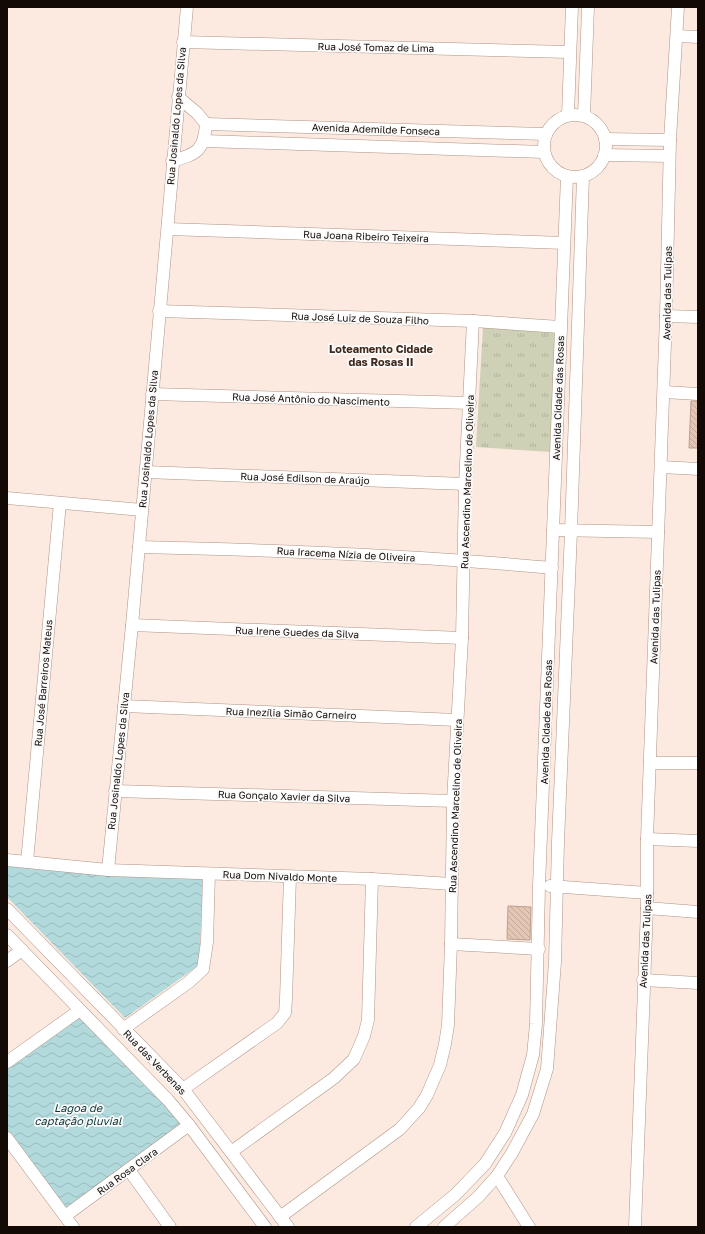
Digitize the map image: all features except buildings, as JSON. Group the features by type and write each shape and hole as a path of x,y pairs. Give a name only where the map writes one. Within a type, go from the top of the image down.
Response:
{"street":[{"name":"Rua Josinaldo Lopes da Silva","path":"108,870 132,625 159,311 168,229 172,161 187,7"},
{"path":"568,116 569,52 572,7"},
{"path":"584,116 588,7"},
{"name":"Avenida das Tulipas","path":"635,1227 643,980 647,908 647,839 664,392 669,156 678,7"},
{"path":"677,36 698,37"},
{"name":"Rua José Tomaz de Lima","path":"183,42 569,52"},
{"path":"172,161 192,154 205,141 206,124 197,113 178,97"},
{"path":"568,116 584,116 598,125 605,139 604,155 596,168 583,176 567,176 556,171 548,163 544,152 546,134 554,122 568,116"},
{"name":"Avenida Ademilde Fonseca","path":"206,124 546,134"},
{"path":"605,139 670,140"},
{"name":"Avenida Ademilde Fonseca","path":"205,141 544,152"},
{"path":"604,155 669,156"},
{"name":"Avenida Cidade das Rosas","path":"416,1227 455,1195 485,1164 514,1115 522,1095 533,1055 539,949 539,886 567,176"},
{"name":"Avenida Cidade das Rosas","path":"444,1227 473,1202 497,1176 525,1132 533,1114 547,1069 552,1009 557,887 583,176"},
{"name":"Rua Joana Ribeiro Teixeira","path":"168,229 564,243"},
{"name":"Rua José Luiz de Souza Filho","path":"159,311 473,321 560,328"},
{"path":"666,316 698,317"},
{"name":"Rua Ascendino Marcelino de Oliveira","path":"280,1217 400,1129 419,1108 427,1095 440,1065 445,1044 451,944 454,801 462,638 465,484 473,321"},
{"path":"664,392 698,394"},
{"name":"Rua José Antônio do Nascimento","path":"152,394 470,403"},
{"path":"661,467 698,469"},
{"name":"Rua José Edilson de Araújo","path":"146,472 465,484"},
{"path":"7,498 142,510"},
{"name":"Rua José Barreiros Mateus","path":"27,862 60,503"},
{"path":"553,530 571,532 658,532"},
{"name":"Rua Iracema Nízia de Oliveira","path":"139,547 262,550 464,560 552,568"},
{"name":"Rua Irene Guedes da Silva","path":"132,625 462,638"},
{"name":"Rua Inezília Simão Carneiro","path":"124,706 457,720"},
{"path":"650,763 698,763"},
{"name":"Rua Gonçalo Xavier da Silva","path":"115,791 454,801"},
{"path":"647,839 698,841"},
{"name":"Rua Dom Nivaldo Monte","path":"7,860 108,870 372,879 452,884"},
{"path":"123,1029 189,982 203,969 207,942 209,874"},
{"path":"182,1089 276,1023 285,1013 290,877"},
{"path":"231,1152 334,1078 348,1065 358,1050 368,1020 372,879"},
{"path":"539,886 647,893"},
{"path":"647,908 698,912"},
{"name":"Rua das Verbenas","path":"7,909 182,1089 288,1227"},
{"name":"Rua das Verbenas","path":"7,935 168,1100 189,1125 265,1227"},
{"path":"451,944 539,949"},
{"path":"7,961 22,950"},
{"path":"643,980 698,984"},
{"path":"7,1062 80,1010"},
{"name":"Rua Rosa Clara","path":"65,1216 189,1125"},
{"path":"7,1138 73,1227"},
{"path":"129,1170 170,1227"},
{"path":"497,1176 529,1227"}],"green space":[{"path":"483,327 556,332 551,452 476,447"}],"water":[{"path":"7,865 203,879 199,965 125,1018 7,897"},
{"name":"Lagoa de captação pluvial","path":"79,1016 182,1122 66,1212 7,1131 7,1069"}],"district":[{"name":"Loteamento Cidade das Rosas II","path":"381,354"}]}
